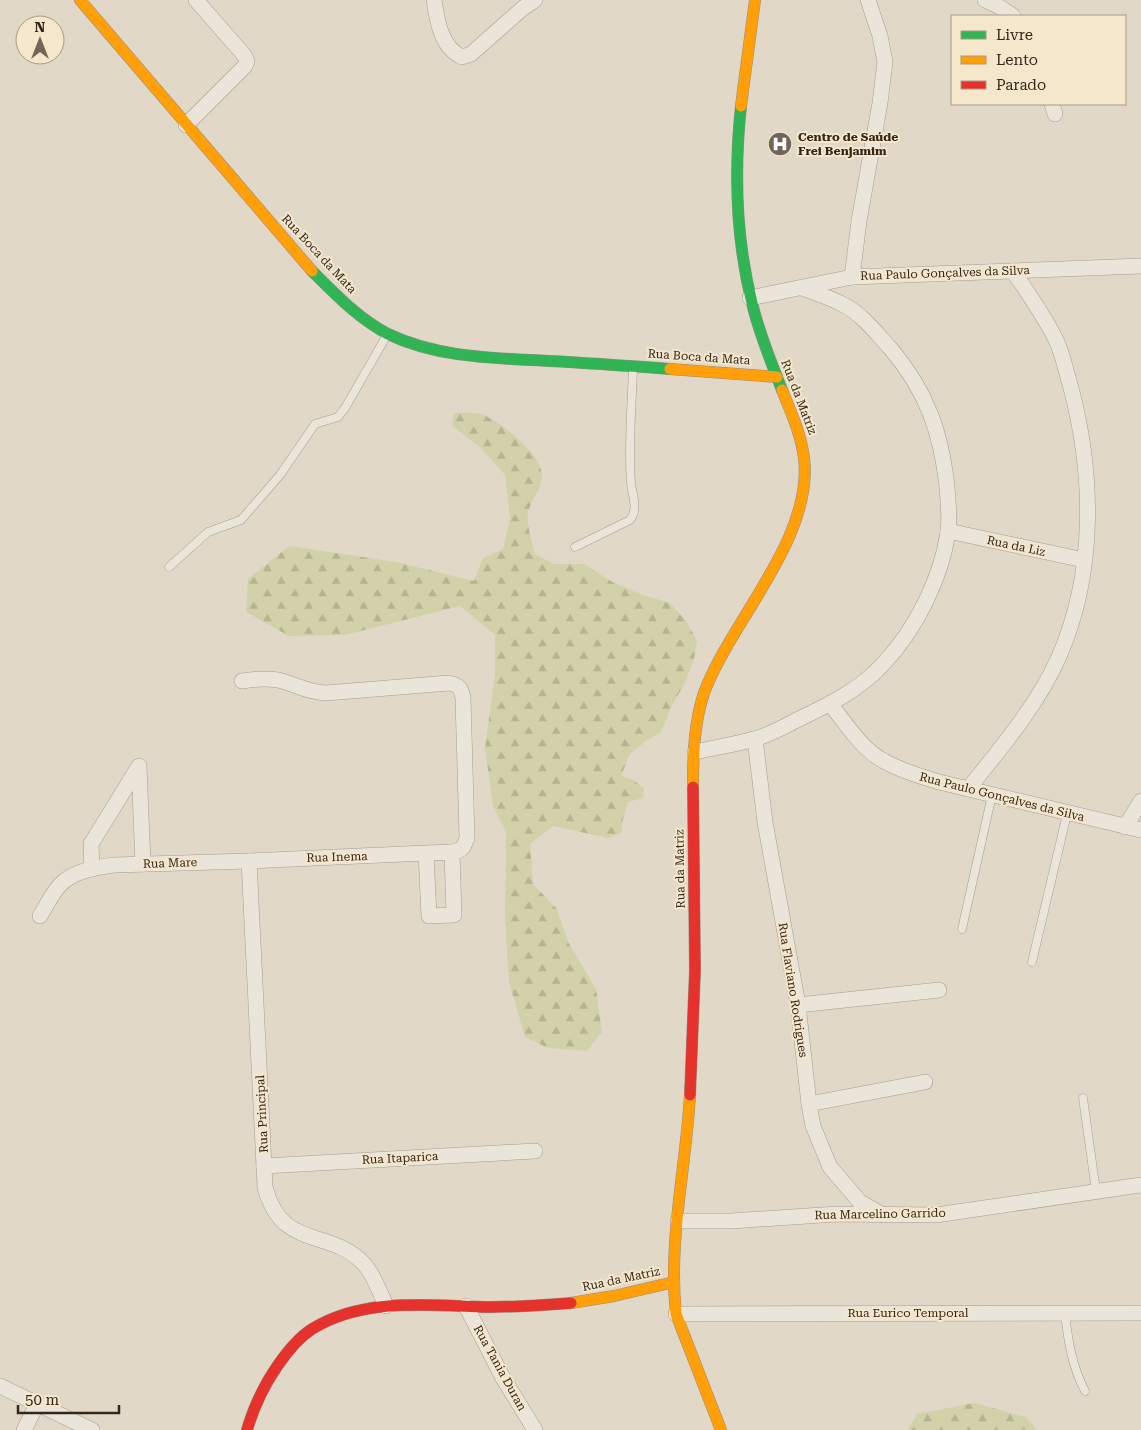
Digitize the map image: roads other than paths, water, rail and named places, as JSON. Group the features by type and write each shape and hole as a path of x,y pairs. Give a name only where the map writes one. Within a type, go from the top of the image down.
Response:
{"main road":[{"name":"Rua Boca da Mata","path":"80,0 304,262 334,293 363,317 388,333 444,351 480,357 776,377"},
{"name":"Rua da Matriz","path":"246,1430 260,1393 292,1347 312,1330 332,1318 359,1310 386,1306 512,1307 594,1301 674,1282 678,1222 687,1142 694,1018 693,783 700,705 708,683 782,550 796,516 805,472 804,452 799,432 760,334 750,298 739,226 738,164 740,109 755,0"},
{"path":"674,1282 673,1297 676,1314 721,1430"}],"street":[{"path":"186,125 245,66 247,61 244,55 196,0"},
{"path":"434,0 439,28 453,51 462,57 471,54 523,8 535,0"},
{"path":"852,277 859,221 880,103 885,62 880,36 868,0"},
{"path":"985,0 1012,15"},
{"name":"Rua Paulo Gonçalves da Silva","path":"750,298 852,277 1141,266"},
{"path":"968,789 1018,727 1038,696 1057,660 1072,622 1084,560 1088,507 1087,475 1075,405 1056,339 1013,270"},
{"path":"695,752 755,739 830,704 863,683 885,663 906,636 925,604 943,552 948,531 949,504 942,451 930,410 916,385 900,360 862,318 845,306 802,288"},
{"name":"Rua da Liz","path":"948,531 1084,560"},
{"path":"242,681 280,680 314,692 326,693 449,682 461,688 463,698 467,838 464,847 459,851 452,852 454,915 429,916 426,853"},
{"name":"Rua Paulo Gonçalves da Silva","path":"830,704 867,748 883,761 910,773 1067,814 1141,830"},
{"name":"Rua Flaviano Rodrigues","path":"755,739 767,831 798,1005 809,1104 818,1140 830,1167 860,1202 883,1215"},
{"path":"92,869 91,844 139,766 143,864"},
{"path":"1125,827 1141,801"},
{"name":"Rua Inema","path":"249,861 452,852"},
{"name":"Rua Mare","path":"40,916 62,882 92,869 114,864 249,861"},
{"name":"Rua Principal","path":"249,861 265,1187 269,1202 278,1217 289,1228 336,1246 352,1254 365,1265 374,1279 386,1306"},
{"path":"798,1005 939,990"},
{"path":"809,1104 925,1082"},
{"name":"Rua Itaparica","path":"264,1166 535,1151"},
{"name":"Rua Marcelino Garrido","path":"678,1222 731,1221 837,1214 936,1214 1141,1185"},
{"name":"Rua Tania Duran","path":"466,1306 503,1378 535,1430"},
{"name":"Rua Eurico Temporal","path":"676,1314 1141,1313"},
{"path":"0,1386 92,1430"},
{"path":"24,1430 37,1404"}],"lane":[{"path":"169,567 208,532 241,520 251,510 280,475 315,424 338,416 345,408 388,333"},
{"path":"575,547 630,520 634,515 635,504 631,485 630,463 634,366"},
{"path":"962,928 992,795"},
{"path":"1032,962 1067,814"},
{"path":"1083,1098 1096,1191"},
{"path":"1065,1313 1074,1368 1085,1391"}],"place":[{"name":"Centro de Saúde Frei Benjamim","path":"780,144"}]}
